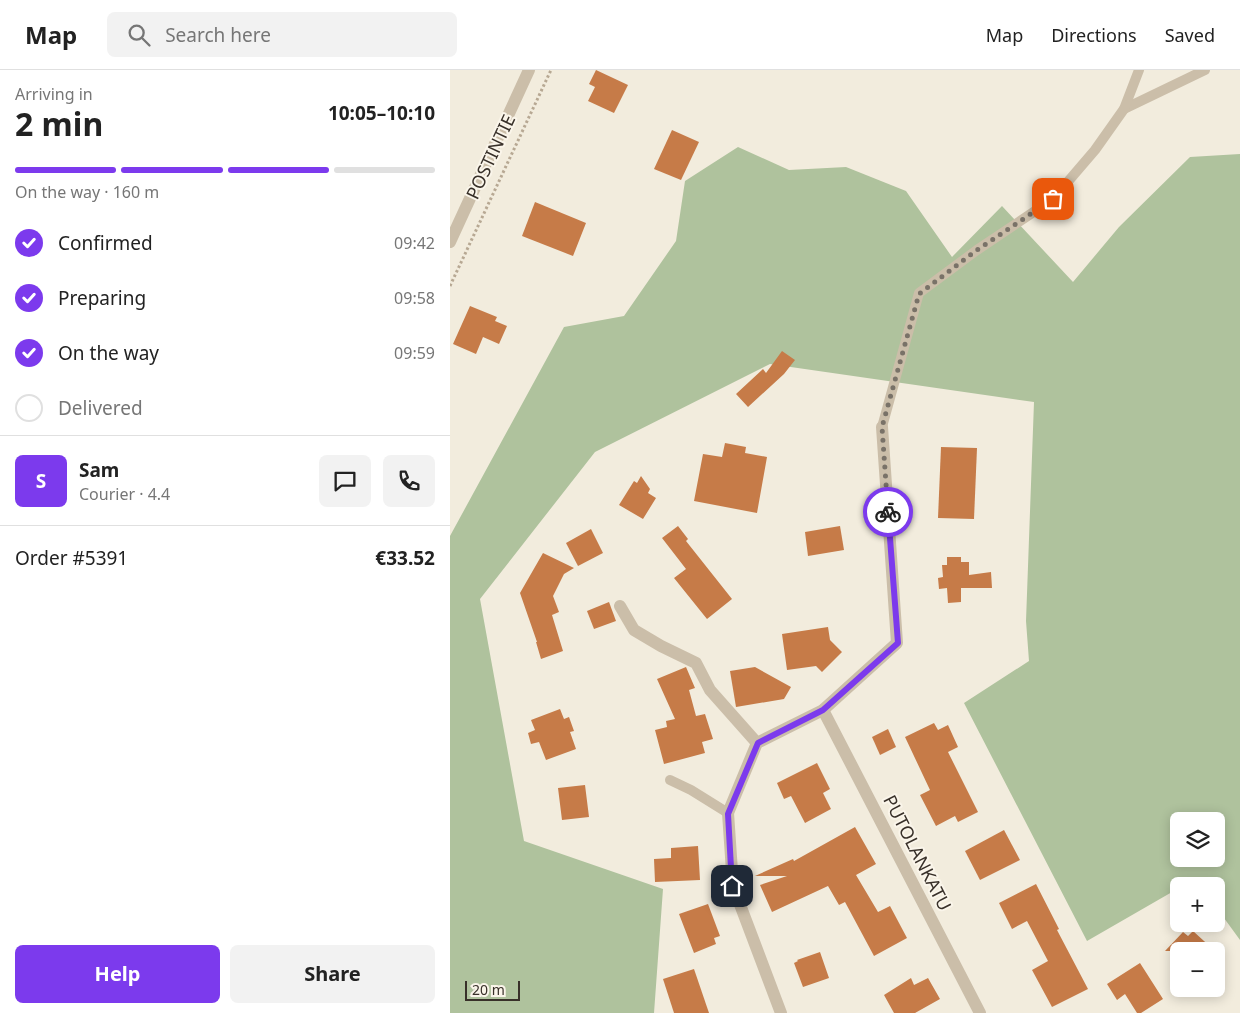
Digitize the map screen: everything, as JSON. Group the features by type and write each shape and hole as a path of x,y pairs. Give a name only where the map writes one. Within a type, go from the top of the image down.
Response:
{"street":[{"name":"POSTINTIE","path":"450,242 529,70"},
{"path":"781,1013 732,886 728,814 758,743 823,710 898,643 882,427"},
{"path":"620,606 634,630 661,646 696,662 710,690 758,743"},
{"name":"PUTOLANKATU","path":"823,710 980,1013"}],"lane":[{"path":"882,427 919,294 977,250 1053,199 1095,150 1124,109 1139,70"},
{"path":"1124,109 1205,70"},
{"path":"670,780 691,790 728,814"}],"path":[{"name":"POSTINTIE","path":"450,286 551,70"}],"green space":[{"path":"738,147 789,170 846,167 906,191 952,257 1002,206 1073,282 1119,227 1190,157 1240,154 1240,940 1225,919 1225,877 1170,877 1170,893 1087,941 964,703 1029,661 1026,621 1034,402 770,364 595,452 480,599 524,841 663,889 654,1013 450,1013 450,536 564,327 624,316 676,241 685,181"}],"building":[{"path":"596,70 628,85 614,113 588,101 595,87 589,84"},
{"path":"672,130 699,142 681,180 654,169"},
{"path":"535,202 586,223 573,256 522,236"},
{"path":"470,306 497,317 495,321 507,326 499,344 483,337 476,354 453,344"},
{"path":"782,351 795,360 784,374 748,407 736,394 763,369 766,373"},
{"path":"725,443 746,447 745,453 767,457 757,513 694,501 703,454 722,457"},
{"path":"941,447 977,448 974,519 938,518"},
{"path":"641,476 650,489 648,493 656,498 643,519 619,505 634,481 637,483"},
{"path":"678,526 688,539 686,541 732,599 707,619 674,578 686,569 662,538"},
{"path":"840,526 844,550 808,556 805,532"},
{"path":"591,529 603,553 578,566 566,543"},
{"path":"543,553 574,568 564,574 553,596 559,612 552,615 563,651 541,659 520,593"},
{"path":"947,557 961,557 961,562 969,562 969,575 991,572 992,588 961,588 961,602 948,603 947,588 939,589 938,578 943,577 942,565 947,565"},
{"path":"609,602 616,621 594,629 587,611"},
{"path":"828,627 830,640 842,652 822,672 816,666 787,670 782,634"},
{"path":"686,667 695,688 689,690 696,716 705,714 713,739 702,742 705,753 664,764 655,730 667,727 666,721 675,719 657,679"},
{"path":"755,667 791,687 784,699 736,707 730,671"},
{"path":"560,709 564,719 569,717 574,731 570,732 576,749 546,760 539,742 531,744 528,733 535,730 531,720"},
{"path":"934,723 938,730 948,725 958,747 948,752 978,812 958,822 955,816 936,826 920,795 930,790 905,737"},
{"path":"888,729 896,747 880,755 872,737"},
{"path":"817,763 830,789 823,793 831,809 805,823 791,796 784,799 777,783"},
{"path":"585,785 589,817 562,820 558,788"},
{"path":"855,827 876,864 856,875 878,912 890,906 907,938 874,956 845,902 839,905 828,886 772,912 760,885 787,876 755,876 793,859 794,861"},
{"path":"1004,830 1020,860 980,880 965,851"},
{"path":"698,846 700,880 655,882 654,859 671,858 671,848"},
{"path":"1036,884 1059,929 1057,930 1088,989 1052,1007 1032,970 1048,961 1027,921 1012,929 999,903"},
{"path":"708,904 720,936 714,938 716,944 694,953 679,914"},
{"path":"1183,932 1188,936 1194,932 1205,942 1174,942"},
{"path":"820,952 829,978 803,987 794,963 797,960"},
{"path":"1140,963 1163,999 1141,1013 1137,1013 1125,994 1117,1000 1107,984"},
{"path":"694,969 709,1013 674,1013 663,979"},
{"path":"911,978 914,985 928,978 940,999 915,1013 894,1013 884,995"}],"way so far":[{"path":"888,512 882,427 919,294 977,250 1053,199"}],"route":[{"path":"732,886 728,814 758,743 823,710 898,643 888,512"}]}
